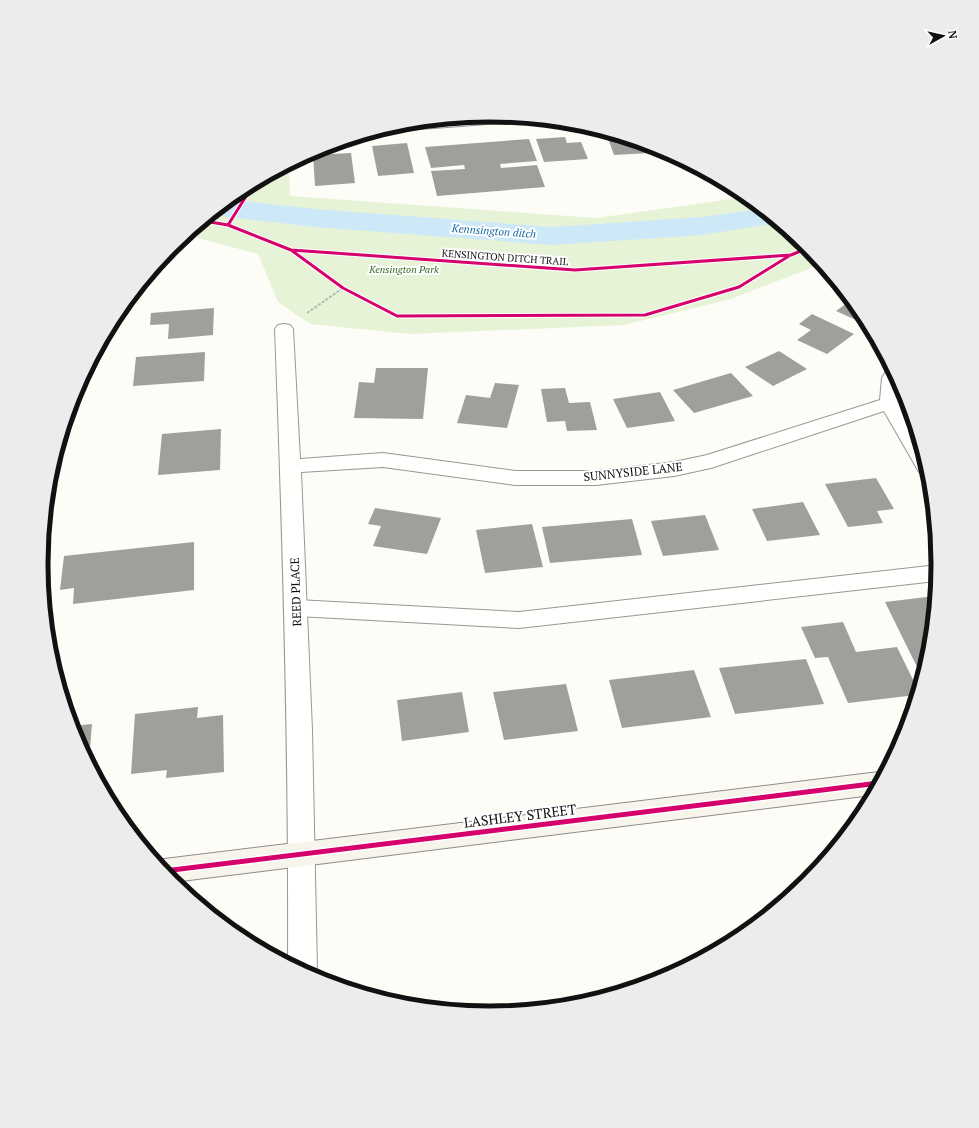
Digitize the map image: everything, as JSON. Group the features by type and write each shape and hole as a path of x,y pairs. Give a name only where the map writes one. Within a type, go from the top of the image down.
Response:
{"main road":[{"name":"LASHLEY STREET","path":"171,869 873,784"}],"street":[{"name":"REED PLACE","path":"284,329 297,608 303,854 302,964"},
{"path":"891,381 889,403 916,449"},
{"name":"SUNNYSIDE LANE","path":"290,466 383,460 515,478 596,478 674,469 711,461 889,403"},
{"path":"297,608 519,620 931,574"}],"path":[{"path":"284,329 343,288"}],"green space":[{"name":"Kensington Park","path":"289,171 290,196 596,218 737,198 781,232 815,266 731,299 624,325 410,334 310,324 278,302 258,254 193,237 244,197"}],"building":[{"path":"565,137 567,143 581,142 588,159 544,162 536,139"},
{"path":"529,139 537,161 500,164 501,168 537,165 545,187 437,196 431,171 465,169 464,165 431,168 425,147"},
{"path":"608,139 650,153 614,155"},
{"path":"407,143 414,173 378,176 372,146"},
{"path":"351,153 355,183 315,186 313,159 325,154"},
{"path":"846,304 858,321 836,311"},
{"path":"214,308 213,335 168,339 169,324 150,325 151,313"},
{"path":"812,314 854,334 827,354 797,340 811,330 799,324"},
{"path":"779,351 807,369 773,386 745,367"},
{"path":"205,352 204,381 133,386 136,357"},
{"path":"376,368 428,368 423,419 354,418 359,382 374,383"},
{"path":"731,373 753,396 694,413 673,390"},
{"path":"495,383 519,385 507,428 457,423 466,395 490,398"},
{"path":"565,388 569,403 590,402 597,430 567,431 565,421 547,422 541,389"},
{"path":"660,392 675,421 627,428 613,399"},
{"path":"221,429 220,470 158,475 162,434"},
{"path":"876,478 894,509 877,511 883,523 848,527 825,484"},
{"path":"803,502 820,535 767,541 752,509"},
{"path":"375,508 441,518 427,554 373,546 381,526 368,524"},
{"path":"705,515 719,550 663,556 651,521"},
{"path":"632,519 642,555 550,563 542,527"},
{"path":"532,524 543,567 485,573 476,530"},
{"path":"194,542 194,590 73,604 74,588 60,590 64,556"},
{"path":"930,597 923,650 918,669 885,602"},
{"path":"843,622 856,652 897,647 915,683 911,696 848,703 828,657 815,658 801,627"},
{"path":"806,659 824,704 735,714 719,668"},
{"path":"694,670 711,717 622,728 609,680"},
{"path":"566,684 578,731 504,740 493,692"},
{"path":"462,692 469,732 402,741 397,700"},
{"path":"198,707 197,718 223,715 224,772 166,778 167,770 131,774 135,714"},
{"path":"92,724 90,750 82,733 79,725"}],"waterway":[{"name":"Kennsington ditch","path":"228,209 315,218 552,236 702,226 762,217"}],"cycle path":[{"path":"228,225 247,195"},
{"name":"KENSINGTON DITCH TRAIL","path":"211,222 228,225 291,250 575,270 791,255 801,251"},
{"path":"291,250 343,288 397,316 645,315 739,287 789,256"},
{"path":"172,870 873,784"}]}
